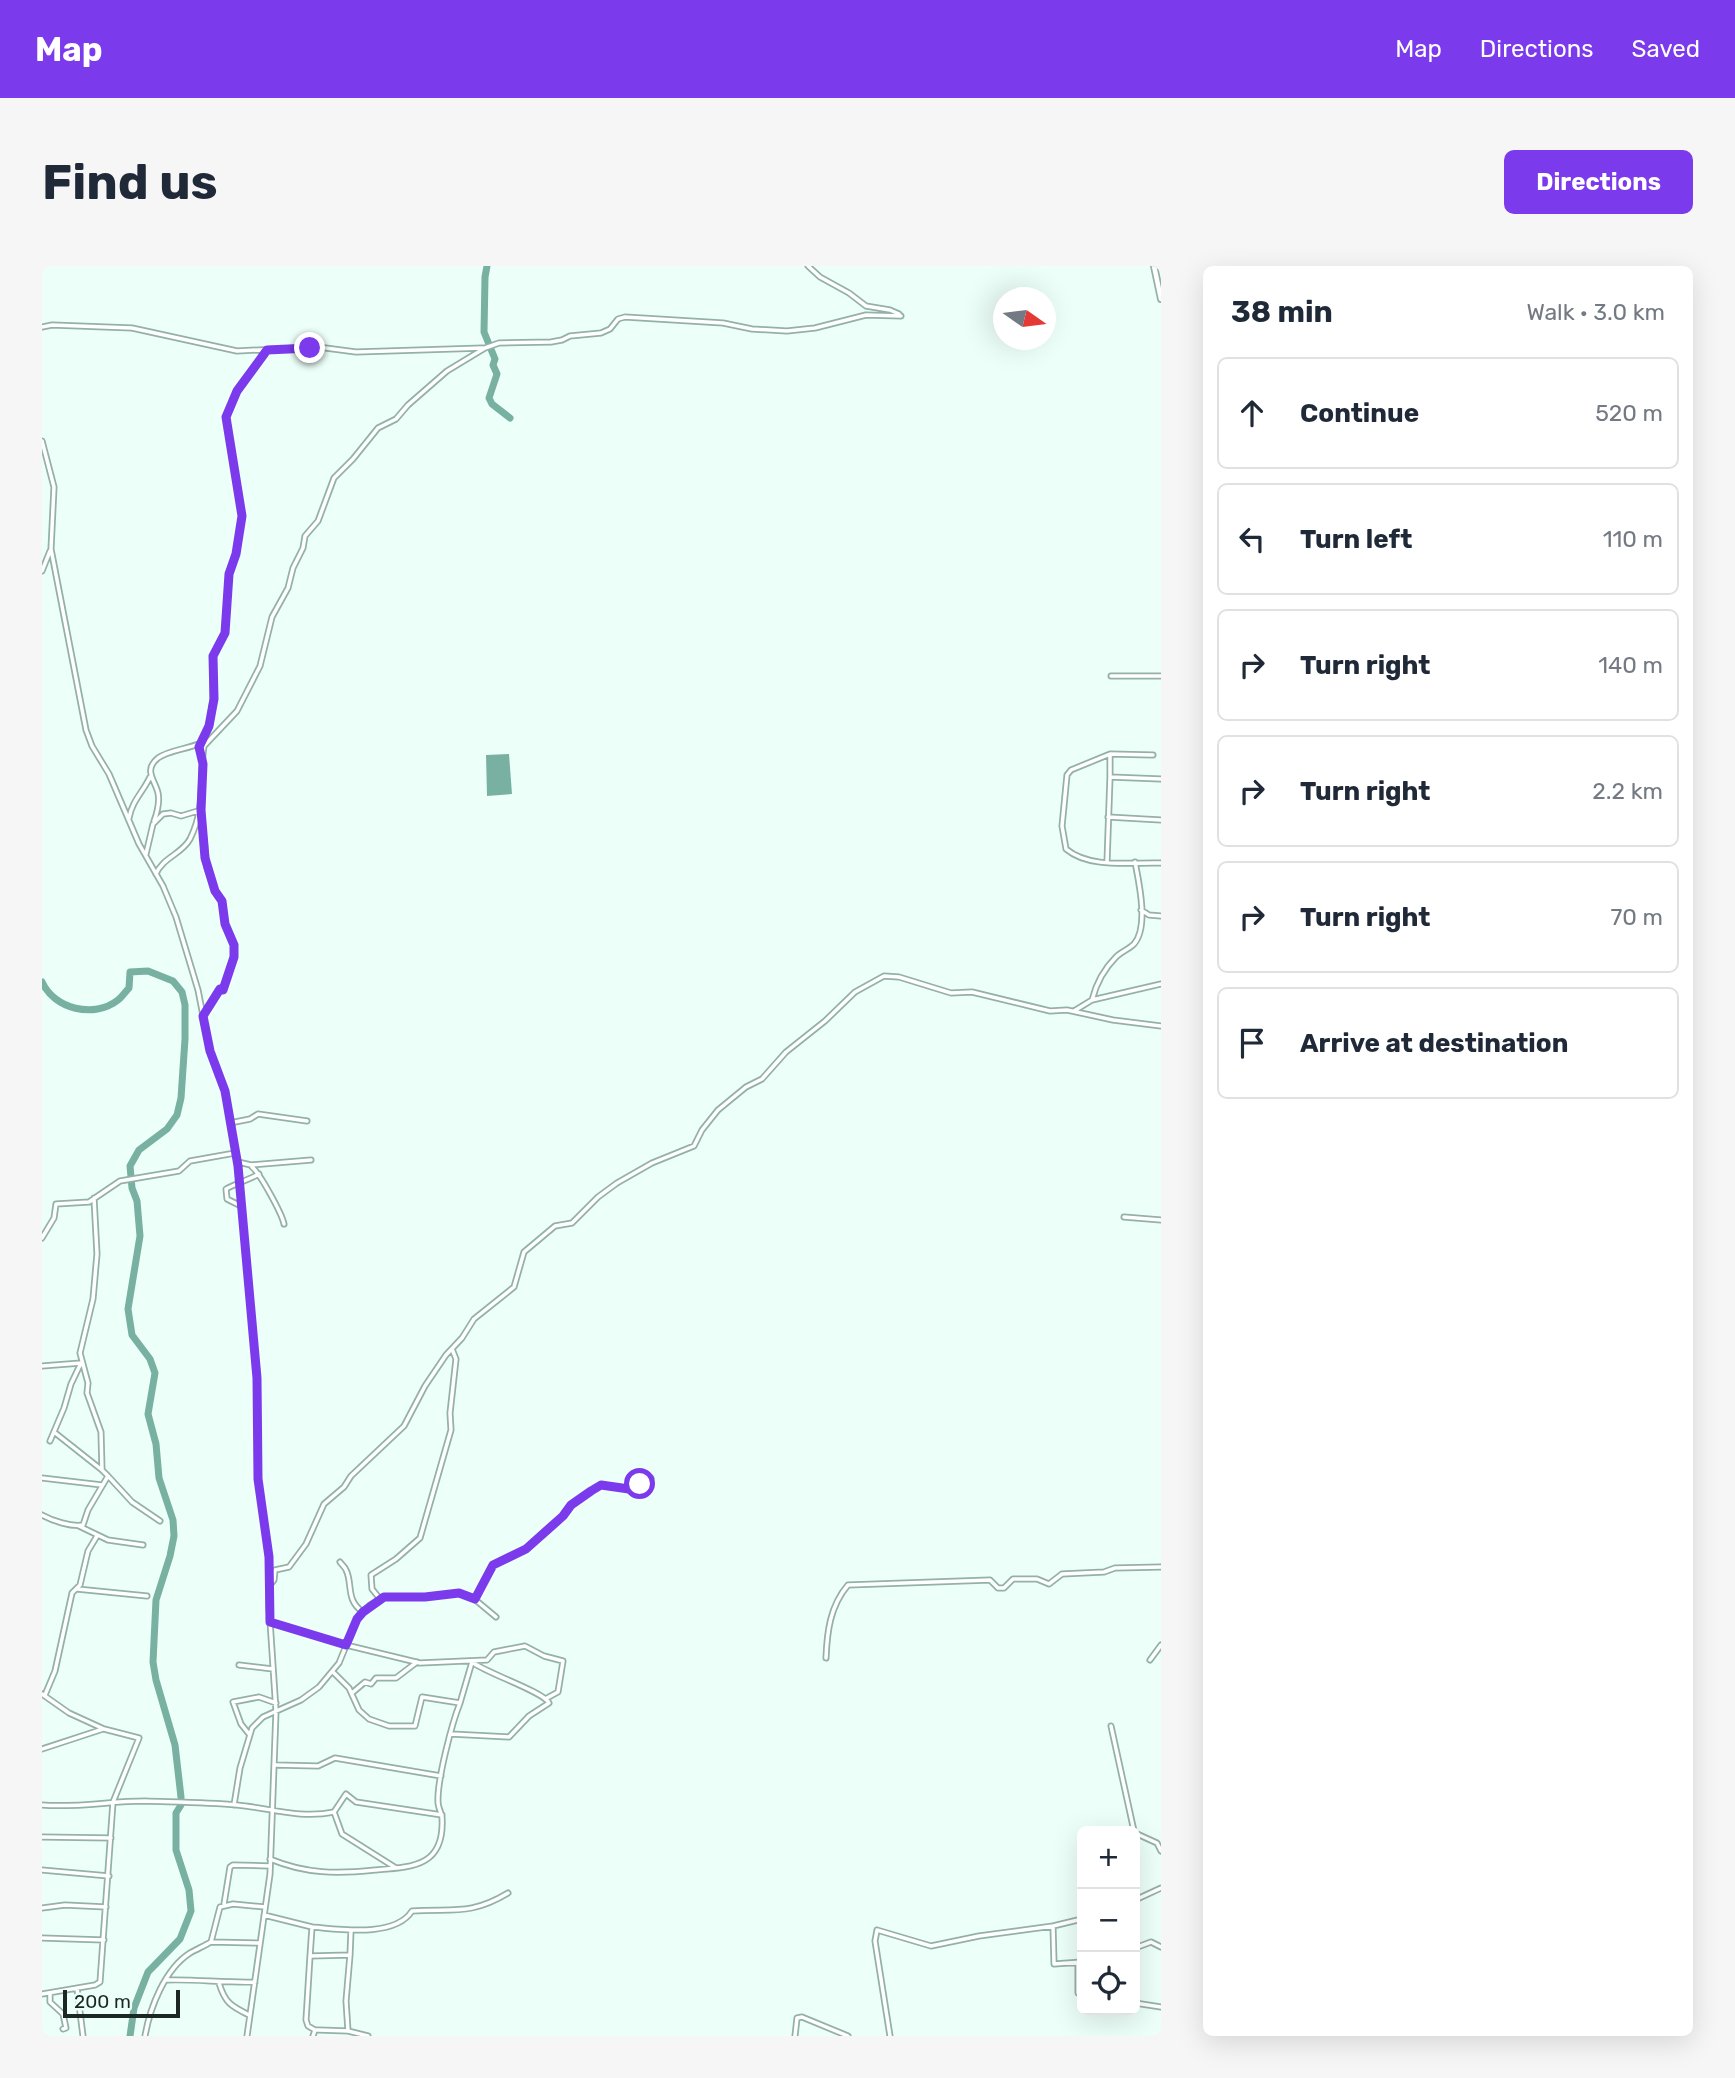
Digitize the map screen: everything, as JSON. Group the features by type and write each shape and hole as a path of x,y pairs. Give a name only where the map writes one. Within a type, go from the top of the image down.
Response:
{"main road":[{"path":"1154,266 1161,299"}],"street":[{"path":"128,821 133,803 145,789 151,768 158,759 205,740 237,711 260,666 272,617 288,587 305,536 318,521 334,478 354,459 378,428 396,419 430,384 485,348 499,343 551,342 570,335 601,333 625,317 723,323 752,329 787,331 815,328 866,315 901,316 890,310 866,306 807,266"},
{"path":"42,327 52,325 132,328 229,350 318,347 356,352 485,348"},
{"path":"203,1016 220,989 223,990 234,957 234,945 225,924 222,901 215,891 207,868 201,810 204,746 214,699 213,656 225,633 229,574 236,554 242,516 226,417 237,391 267,350"},
{"path":"42,441 54,487 51,549 86,730 109,774 145,857 170,902 184,942 210,1051 225,1091 238,1162 257,1378 258,1479 269,1557 270,1622 276,1703 276,1765 270,1866 247,2036"},
{"path":"42,571 51,549"},
{"path":"1111,676 1161,676"},
{"path":"203,756 200,750 205,740"},
{"path":"1107,862 1110,754"},
{"path":"1153,755 1110,754 1072,770 1067,775 1062,826 1066,849 1077,858 1107,862 1161,863"},
{"path":"145,857 157,813 158,794 150,777"},
{"path":"1110,777 1161,779"},
{"path":"153,824 163,814 181,816 201,810"},
{"path":"156,874 159,867 187,843 201,810"},
{"path":"1108,817 1161,820"},
{"path":"1092,1000 1097,982 1114,959 1135,943 1140,928 1141,894 1135,862"},
{"path":"1141,910 1149,915 1161,916"},
{"path":"269,1588 274,1580 275,1570 289,1567 309,1539 324,1504 344,1488 351,1476 404,1426 425,1386 474,1320 514,1287 524,1252 555,1226 572,1223 598,1197 617,1183 652,1163 694,1146 702,1130 718,1110 746,1087 762,1079 786,1052 825,1021 855,992 884,976 899,977 951,993 972,992 1050,1012 1074,1011 1113,1020 1161,1026"},
{"path":"1074,1011 1092,1000 1161,984"},
{"path":"230,1123 250,1119 258,1114 307,1121"},
{"path":"42,1238 54,1218 56,1204 89,1202 120,1181 179,1171 190,1161 236,1153"},
{"path":"238,1162 251,1165 311,1160"},
{"path":"251,1165 259,1174 270,1199 282,1213 284,1224"},
{"path":"241,1206 227,1199 226,1189 240,1185 259,1174"},
{"path":"94,1198 96,1263 93,1300 80,1353 89,1383 87,1393 101,1432 102,1470"},
{"path":"1124,1217 1161,1220"},
{"path":"380,1599 372,1590 372,1575 420,1538 449,1441 456,1359 452,1349"},
{"path":"42,1366 81,1363"},
{"path":"50,1441 81,1363"},
{"path":"54,1432 102,1470 132,1502 160,1521"},
{"path":"79,1526 83,1525 88,1510 108,1476"},
{"path":"42,1478 103,1485"},
{"path":"475,1599 493,1565 526,1549 563,1516 571,1505 591,1491 601,1485 629,1489 651,1478"},
{"path":"42,1515 79,1526 108,1540 143,1545"},
{"path":"42,1994 100,1982 113,1802 139,1738 104,1729 69,1713 43,1695 55,1671 72,1593 77,1589 88,1551 97,1536"},
{"path":"340,1562 347,1573 356,1607 363,1612"},
{"path":"826,1658 830,1621 840,1594 848,1585 990,1580 998,1588 1004,1588 1013,1579 1037,1579 1049,1584 1062,1574 1097,1573 1115,1568 1161,1567"},
{"path":"77,1589 147,1596"},
{"path":"234,1805 249,1734 263,1717 312,1694 339,1663 357,1619 380,1599 459,1593 475,1599 496,1617"},
{"path":"270,1622 346,1645 416,1662 487,1660 494,1652 525,1646 544,1656 564,1661 558,1692 547,1698"},
{"path":"1150,1660 1161,1645"},
{"path":"352,1694 365,1682 371,1684 376,1678 396,1678 416,1662"},
{"path":"472,1662 483,1670 547,1698"},
{"path":"270,1858 291,1867 342,1874 396,1868 430,1859 438,1851 442,1815 438,1802 442,1776 472,1662"},
{"path":"239,1665 274,1669"},
{"path":"332,1672 349,1688 359,1710 369,1719 389,1726 415,1726 422,1697 460,1703"},
{"path":"249,1734 241,1724 233,1702 258,1697 276,1703"},
{"path":"451,1734 509,1737 529,1716 549,1703 547,1698"},
{"path":"1111,1726 1133,1826"},
{"path":"42,1748 104,1729"},
{"path":"276,1765 318,1766 335,1758 442,1776"},
{"path":"334,1812 346,1794 356,1802 442,1815"},
{"path":"42,1805 167,1802 234,1805 306,1815 334,1812"},
{"path":"334,1812 342,1834 396,1868"},
{"path":"1140,1835 1157,1843 1161,1851"},
{"path":"42,1837 111,1838"},
{"path":"211,1942 217,1915 224,1904 230,1867 270,1866"},
{"path":"42,1870 109,1876"},
{"path":"1140,1898 1161,1888"},
{"path":"264,1915 312,1927 377,1929 400,1922 412,1911 456,1911 482,1907 508,1893"},
{"path":"224,1904 265,1907"},
{"path":"42,1908 65,1905 106,1907"},
{"path":"890,2036 875,1941 877,1930 928,1946 1077,1920"},
{"path":"1053,1926 1053,1962 1056,1965 1077,1962"},
{"path":"312,1927 306,2020 308,2026 315,2030 348,2031 368,2036"},
{"path":"348,2031 346,2001 351,1930"},
{"path":"42,1938 104,1940"},
{"path":"145,2036 153,2007 166,1980 189,1953 211,1942 260,1943"},
{"path":"1140,1946 1151,1942 1161,1947"},
{"path":"310,1956 350,1955"},
{"path":"166,1980 255,1982"},
{"path":"219,1983 223,1996 232,2006 250,2015"},
{"path":"77,1988 83,2036"},
{"path":"50,1994 50,2003 63,2014 66,2028 63,2029"},
{"path":"1140,2004 1161,2007"},
{"path":"794,2036 797,2018 802,2017 848,2036"},
{"path":"313,2036 315,2030"}],"shaded area":[{"path":"509,754 512,794 487,796 486,755"}],"waterway":[{"path":"487,266 484,332 495,359 493,365 497,374 489,398 492,404 510,418"},
{"path":"42,982 48,991 65,1005 87,1010 98,1009 118,1000 129,988 130,972 148,971 173,981 182,992 185,1005 181,1098 177,1115 167,1129 139,1150 130,1166 140,1236 128,1309 132,1335 150,1359 155,1373 148,1414 156,1444 159,1478 173,1520 174,1536 170,1556 156,1600 153,1662 175,1745 181,1797 181,1805 176,1813 176,1850 189,1890 191,1911 180,1939 148,1972 134,2008 130,2036"}],"route":[{"path":"310,348 267,350 237,391 226,417 242,516 236,554 229,574 225,633 213,656 214,699 209,726 199,747 203,756 201,810 205,858 209,876 222,901 225,924 234,945 234,957 223,990 220,989 203,1016 210,1051 225,1091 238,1166 257,1378 258,1479 269,1557 270,1622 346,1645 357,1619 370,1605 384,1597 395,1599 459,1593 475,1599 493,1565 526,1549 563,1516 571,1505 591,1491 601,1485 629,1489 640,1484"}]}
